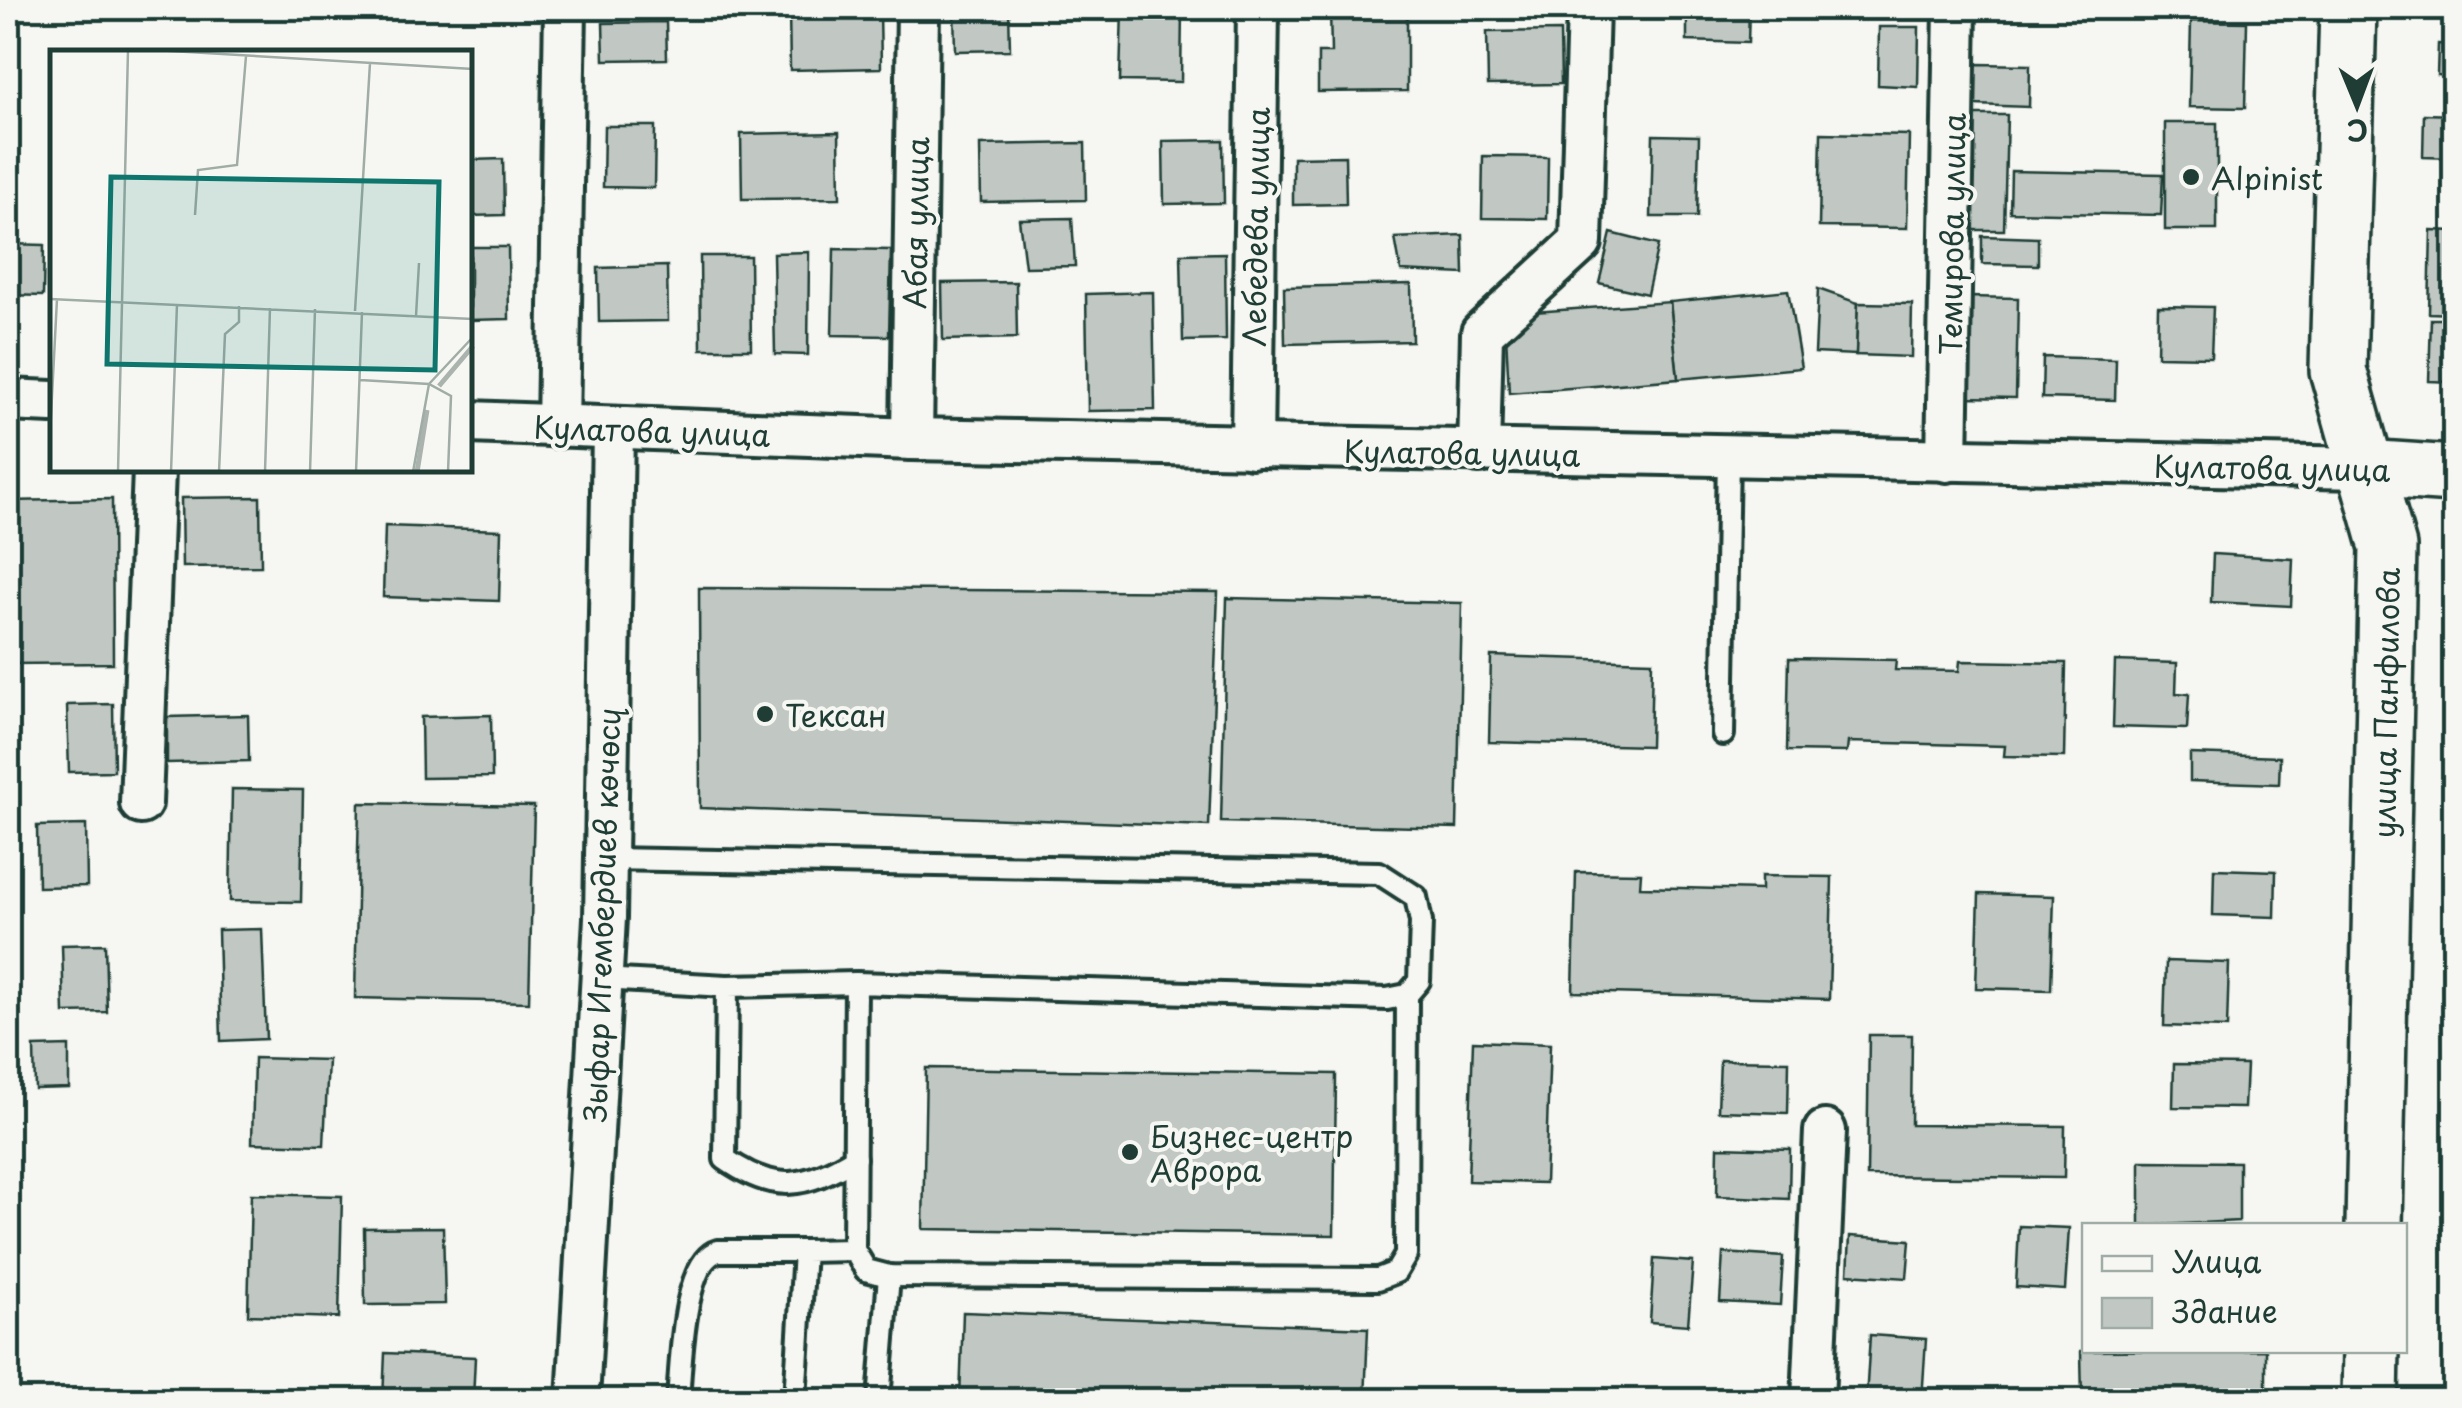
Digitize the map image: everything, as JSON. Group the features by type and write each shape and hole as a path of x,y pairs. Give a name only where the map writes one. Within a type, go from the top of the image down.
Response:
{"street":[{"path":"558,427 565,8"},
{"name":"Абая улица","path":"912,439 918,8"},
{"name":"Лебедева улица","path":"1252,447 1258,8"},
{"path":"1479,452 1482,333 1581,242 1588,8"},
{"name":"Темирова улица","path":"1947,461 1955,8"},
{"name":"улица Панфилова","path":"2348,8 2338,370 2388,547 2374,1223"},
{"path":"8,400 50,402"},
{"name":"Кулатова улица","path":"472,422 912,439 2363,468 2454,474"},
{"name":"Зыфар Игембердиев көчөсү","path":"578,1400 607,859 613,430"},
{"path":"140,802 154,472"},
{"path":"1813,1400 1825,1131"},
{"path":"2370,1400 2371,1353"}],"lane":[{"path":"1724,734 1728,456"},
{"path":"601,979 728,986 856,983 1387,999 1407,995 1420,981 1421,922 1416,897 1378,873 607,859"},
{"path":"856,983 854,1250 866,1270 888,1276 1378,1279 1396,1272 1406,1256 1407,995"},
{"path":"728,986 725,1159 745,1173 772,1183 798,1184 855,1158"},
{"path":"678,1400 689,1293 706,1258 718,1251 854,1250"},
{"path":"795,1400 804,1251"},
{"path":"879,1400 888,1276"}],"building":[{"path":"354,8 394,8 394,15 354,16"},
{"path":"954,8 1009,8 1010,50 955,51"},
{"path":"1122,8 1182,8 1181,82 1120,81"},
{"path":"1330,8 1407,8 1407,91 1318,92 1318,53 1331,53"},
{"path":"1687,8 1749,8 1748,43 1687,41"},
{"path":"880,10 881,68 790,70 789,11"},
{"path":"2191,21 2247,22 2245,108 2189,107"},
{"path":"666,22 667,59 604,60 603,23"},
{"path":"1879,27 1919,27 1918,87 1878,85"},
{"path":"1560,31 1561,84 1488,85 1487,32"},
{"path":"2438,44 2454,45 2454,76 2437,75"},
{"path":"1976,64 2030,65 2029,107 1975,105"},
{"path":"2424,114 2454,115 2454,158 2423,157"},
{"path":"1971,115 2007,115 2004,230 1968,230"},
{"name":"Alpinist","path":"2165,123 2217,123 2217,230 2165,230"},
{"path":"604,126 655,126 654,188 603,187"},
{"path":"839,132 840,198 742,199 741,134"},
{"path":"1821,133 1909,135 1907,228 1819,227"},
{"path":"1653,135 1699,136 1697,217 1651,217"},
{"path":"1223,140 1224,203 1164,204 1163,141"},
{"path":"1085,143 1086,200 981,202 980,145"},
{"path":"1345,156 1346,204 1293,205 1293,157"},
{"path":"1483,156 1548,157 1547,219 1482,218"},
{"path":"503,159 504,215 472,216 472,160"},
{"path":"2011,171 2163,174 2161,215 2010,212"},
{"path":"1072,218 1075,266 1025,267 1019,219"},
{"path":"2431,230 2454,231 2454,314 2429,313"},
{"path":"1611,233 1658,245 1647,294 1599,283"},
{"path":"1463,235 1464,274 1401,271 1395,238"},
{"path":"1982,236 2038,238 2038,265 1982,264"},
{"path":"8,244 44,245 43,296 8,295"},
{"path":"472,247 508,247 509,319 472,320"},
{"path":"834,249 891,250 889,336 832,335"},
{"path":"809,252 808,355 775,354 773,253"},
{"path":"1225,253 1226,340 1183,341 1181,254"},
{"path":"700,256 750,256 751,349 701,349"},
{"path":"667,266 668,321 599,322 598,268"},
{"path":"1016,282 1017,338 943,340 942,283"},
{"path":"1411,284 1412,341 1285,344 1284,287"},
{"path":"1818,289 1858,303 1856,355 1815,353"},
{"path":"1788,290 1801,368 1678,379 1670,302"},
{"path":"1153,292 1155,410 1088,411 1086,294"},
{"path":"1967,297 2018,298 2016,398 1964,397"},
{"path":"1670,302 1678,379 1509,393 1505,314"},
{"path":"1858,303 1912,304 1911,357 1856,355"},
{"path":"2158,306 2213,307 2211,357 2157,356"},
{"path":"2431,319 2454,319 2454,382 2429,381"},
{"path":"2043,357 2116,359 2115,400 2042,398"},
{"path":"260,497 261,566 182,567 181,498"},
{"path":"112,499 113,663 8,664 8,501"},
{"path":"385,526 501,530 499,601 383,597"},
{"path":"2213,554 2293,559 2291,606 2211,602"},
{"path":"699,588 1218,592 1209,826 700,808"},
{"path":"1227,598 1462,603 1457,828 1221,822"},
{"path":"1491,656 1652,661 1650,746 1489,742"},
{"path":"1789,658 1896,660 1895,670 1959,671 1960,661 2066,663 2064,757 2004,756 2005,746 1848,742 1847,752 1787,751"},
{"path":"2115,661 2177,663 2176,693 2189,694 2187,729 2113,727"},
{"path":"113,704 114,771 69,772 67,705"},
{"path":"248,715 249,761 167,763 167,717"},
{"path":"491,715 492,777 422,778 421,717"},
{"path":"2190,754 2280,757 2279,784 2190,781"},
{"path":"232,789 303,790 301,902 230,901"},
{"path":"359,803 534,806 529,1002 355,998"},
{"path":"86,825 87,886 38,887 37,826"},
{"path":"2214,869 2276,871 2275,917 2213,915"},
{"path":"1576,872 1641,873 1640,887 1761,890 1761,876 1832,877 1829,999 1573,992"},
{"path":"1979,894 2054,896 2051,990 1976,988"},
{"path":"262,929 266,1039 221,1041 218,930"},
{"path":"105,944 107,1012 64,1013 62,945"},
{"path":"2166,961 2229,963 2227,1028 2164,1026"},
{"path":"1869,1035 1912,1035 1911,1125 2065,1126 2064,1178 1867,1176"},
{"path":"1473,1041 1550,1044 1545,1183 1468,1181"},
{"path":"69,1046 69,1088 35,1089 34,1047"},
{"path":"254,1058 328,1060 324,1145 252,1143"},
{"path":"1720,1060 1789,1061 1788,1113 1718,1111"},
{"path":"2174,1064 2246,1065 2244,1108 2173,1107"},
{"name":"Бизнес-центр Аврора","path":"926,1068 1336,1074 1334,1235 923,1229"},
{"path":"1718,1147 1790,1149 1789,1199 1717,1196"},
{"path":"2140,1161 2239,1162 2239,1221 2140,1223"},
{"path":"251,1194 342,1196 339,1318 248,1315"},
{"path":"2019,1226 2069,1228 2065,1290 2016,1287"},
{"path":"443,1227 445,1304 365,1305 364,1228"},
{"path":"1850,1236 1910,1240 1907,1278 1848,1274"},
{"path":"1723,1253 1783,1257 1780,1305 1720,1302"},
{"path":"1654,1259 1693,1262 1688,1325 1650,1322"},
{"path":"963,1312 1368,1328 1365,1400 960,1400"},
{"path":"1870,1335 1926,1339 1922,1400 1866,1400"},
{"path":"2081,1351 2266,1353 2266,1400 2082,1400"},
{"path":"385,1353 475,1357 473,1400 383,1400"},
{"path":"1753,1389 1753,1400 1665,1400 1665,1391"},
{"path":"1553,1394 1624,1394 1624,1400 1553,1400"}],"place":[{"name":"Alpinist","path":"2191,177"},
{"name":"Тексан","path":"765,714"},
{"name":"Бизнес-центр Аврора","path":"1130,1152"}]}
